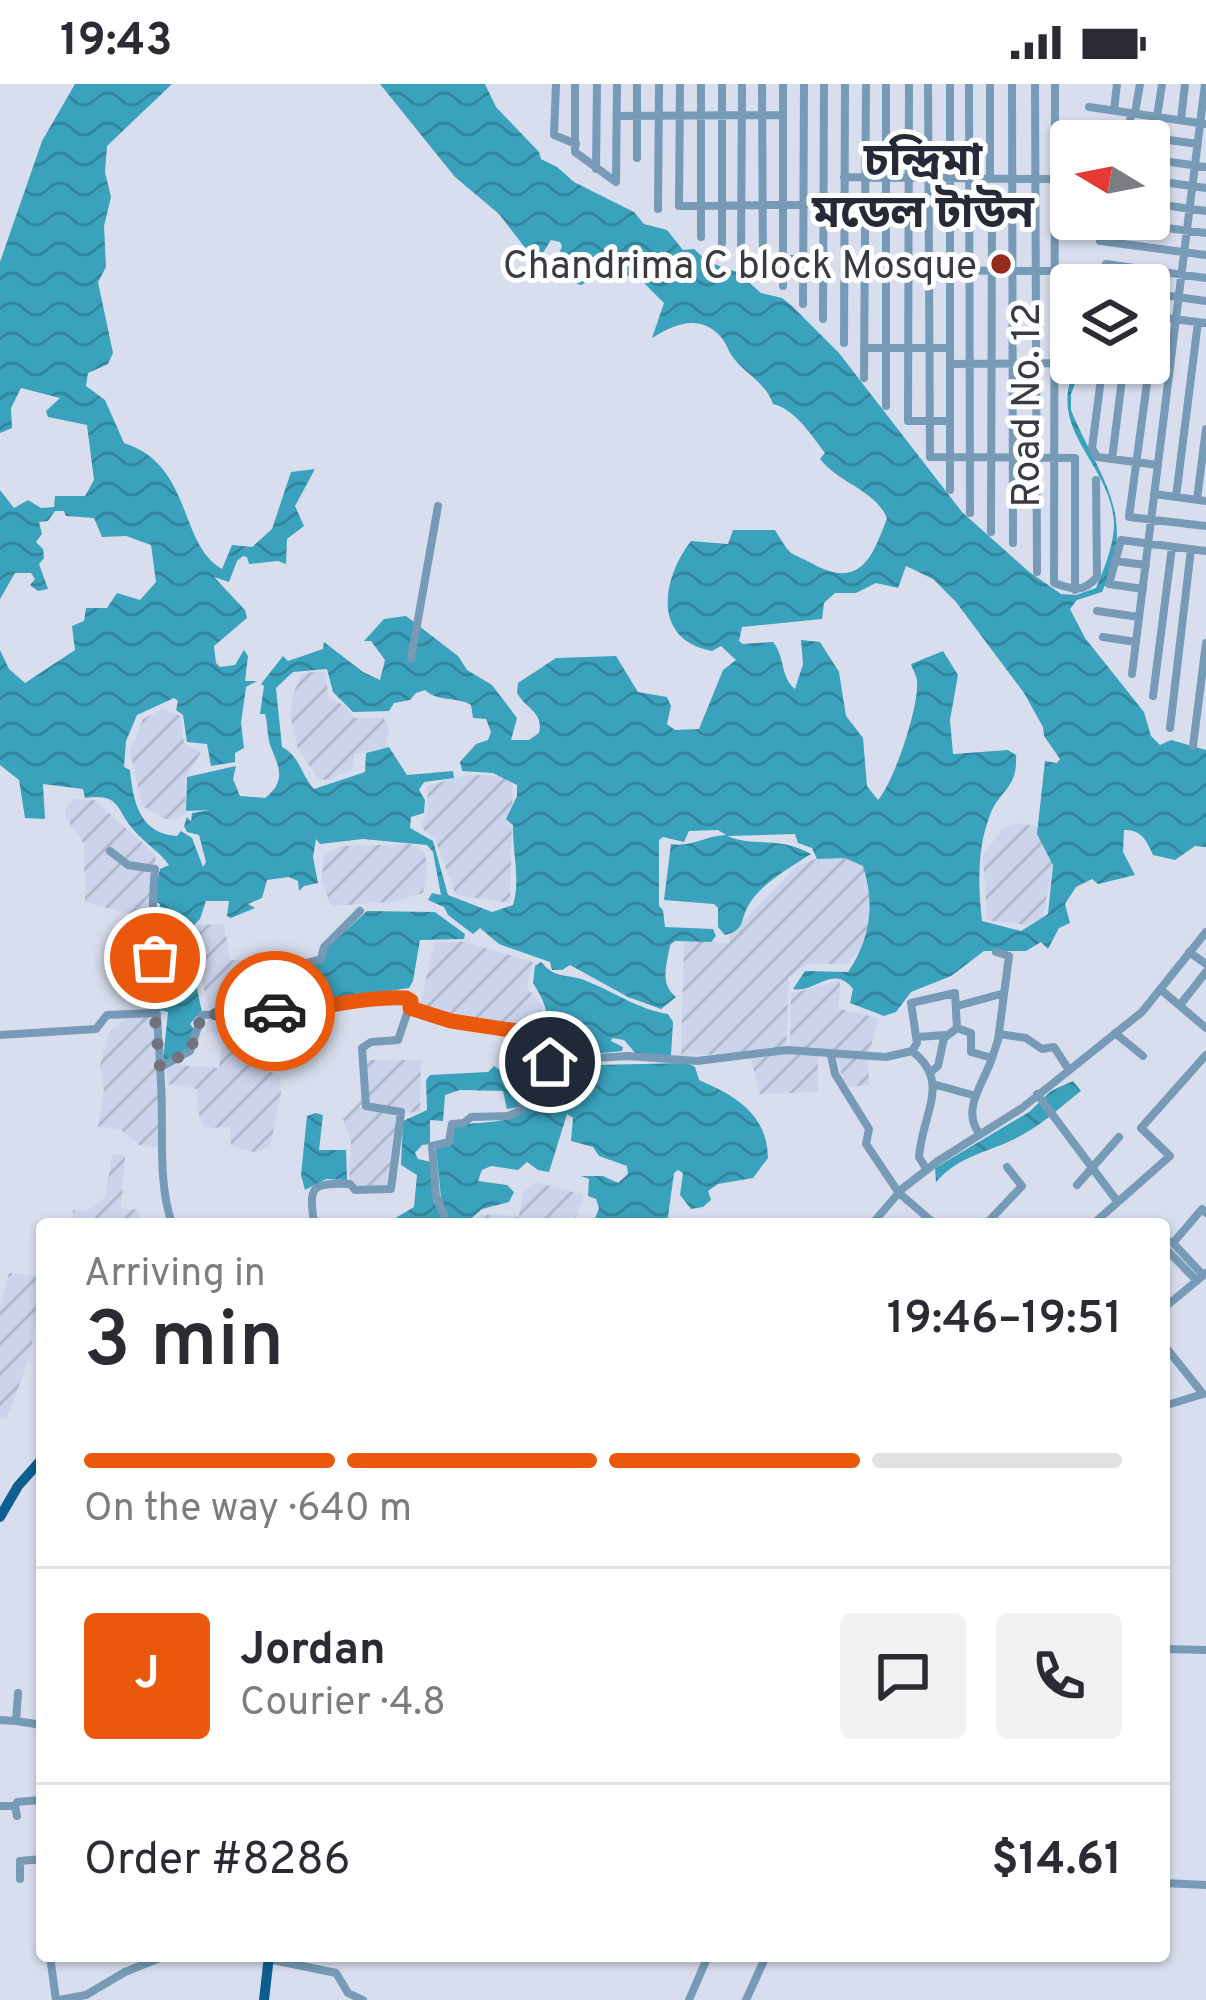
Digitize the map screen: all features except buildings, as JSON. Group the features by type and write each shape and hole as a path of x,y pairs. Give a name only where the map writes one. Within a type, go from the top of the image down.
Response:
{"main road":[{"path":"0,1517 4,1503 36,1466"},
{"path":"264,2000 269,1962"}],"street":[{"path":"556,84 554,135 576,144"},
{"path":"575,84 574,152 616,182 617,84"},
{"path":"596,171 592,118 597,84"},
{"path":"637,84 637,158"},
{"path":"658,209 659,84"},
{"path":"680,84 680,206 844,204"},
{"path":"701,84 701,237"},
{"path":"722,84 722,243"},
{"path":"741,256 742,84"},
{"path":"762,84 763,274"},
{"path":"783,84 784,286"},
{"path":"803,304 804,84"},
{"path":"823,319 824,84"},
{"path":"844,343 845,84"},
{"path":"864,379 866,84"},
{"path":"886,84 886,406"},
{"path":"909,84 908,421 950,421"},
{"path":"928,84 930,457 1076,458 1075,590 1088,587 1097,577 1096,480"},
{"path":"950,84 950,490"},
{"path":"969,84 970,513"},
{"path":"990,84 990,178"},
{"path":"1012,84 1013,543"},
{"path":"1035,84 1036,572"},
{"name":"Road No. 12","path":"1054,84 1054,120"},
{"path":"1114,110 1118,84"},
{"path":"1132,120 1140,84"},
{"path":"1157,117 1162,84"},
{"path":"1181,120 1185,84"},
{"path":"1132,674 1192,186 1201,166 1198,144 1205,84"},
{"path":"1089,107 1203,123"},
{"path":"616,116 783,115"},
{"path":"1170,142 1198,144"},
{"path":"1170,162 1201,166"},
{"path":"844,177 1050,178"},
{"path":"1170,182 1206,188"},
{"path":"1170,206 1206,211"},
{"path":"991,532 992,218"},
{"path":"1170,228 1206,233"},
{"path":"1100,241 1206,255"},
{"path":"783,259 823,259"},
{"path":"844,270 1050,271"},
{"path":"1170,272 1206,278"},
{"path":"1170,296 1206,301"},
{"path":"1170,318 1202,322 1175,496"},
{"path":"864,348 950,347"},
{"path":"950,364 1050,364"},
{"name":"Road No. 12","path":"1056,384 1054,583 1075,590"},
{"path":"1100,384 1092,448 1097,457 1158,465"},
{"path":"1112,459 1121,384"},
{"path":"1145,384 1130,517 1206,526"},
{"path":"1036,400 1056,400"},
{"path":"1154,494 1202,500 1206,429"},
{"path":"411,659 438,506"},
{"path":"1143,589 1109,584 1120,540 1206,551"},
{"path":"1076,542 1097,542"},
{"path":"1153,696 1172,547"},
{"path":"1170,728 1191,549"},
{"path":"1115,561 1146,565"},
{"path":"1097,611 1139,617"},
{"path":"1102,638 1136,642"},
{"path":"1193,746 1206,644"},
{"path":"110,851 128,865 155,868 151,913 162,1188 170,1218"},
{"path":"299,1010 299,965 321,959 324,946 360,911"},
{"path":"877,1218 927,1170 1022,1108 1142,1012 1206,932"},
{"path":"979,1133 971,1112 999,1034 1009,956 996,952"},
{"path":"1180,1006 1206,968 1190,952"},
{"path":"1160,989 1206,1028"},
{"path":"912,1051 918,1037 911,1003 955,993 957,1028"},
{"path":"957,1006 1002,994"},
{"path":"160,1067 190,1051 202,1015 299,1010 389,997 411,1001 398,1040 371,1042 362,1048 366,1106 400,1112 391,1190 356,1190 350,1184 322,1182 311,1199 313,1218"},
{"path":"410,1008 451,1021 530,1033 525,1084"},
{"path":"0,1036 97,1029 107,1015 155,1013"},
{"path":"918,1037 946,1035 957,1028"},
{"path":"957,1028 971,1033 971,1052 992,1058"},
{"path":"1115,1033 1143,1056"},
{"path":"999,1034 1027,1038 1042,1049 1054,1046 1070,1070"},
{"path":"932,1071 938,1066 946,1035"},
{"path":"562,1060 628,1056 697,1061 787,1050 886,1057 912,1051"},
{"path":"912,1051 932,1071 919,1157 927,1170"},
{"path":"831,1055 835,1074 868,1129 866,1144 899,1193 928,1218"},
{"path":"1099,1218 1169,1156 1141,1128 1206,1055"},
{"path":"528,1059 550,1062"},
{"path":"933,1084 976,1096"},
{"path":"1037,1094 1117,1201"},
{"path":"445,1218 436,1196 432,1146 449,1142 452,1124 519,1112 523,1099"},
{"path":"1077,1185 1120,1137"},
{"path":"992,1218 1022,1186 1007,1166"},
{"path":"1170,1241 1205,1208"},
{"path":"1170,1248 1202,1276 1170,1303"},
{"path":"1170,1353 1204,1394 1170,1404"},
{"path":"1170,1649 1206,1650"},
{"path":"16,1721 18,1693"},
{"path":"0,1720 36,1724"},
{"path":"0,1806 16,1811 17,1802 36,1800"},
{"path":"20,1880 20,1861 36,1860"},
{"path":"1170,1883 1206,1885"},
{"path":"51,1962 58,2000 86,1998 150,1962"},
{"path":"287,1962 336,1973 348,1994 363,2000"},
{"path":"689,2000 705,1962"},
{"path":"746,2000 763,1962"}],"shaded area":[{"path":"326,673 328,696 354,718 384,718 389,729 386,747 355,754 351,770 330,780 319,779 298,750 290,716 302,674"},
{"path":"162,709 180,716 184,743 201,752 185,779 186,814 178,819 165,819 142,806 130,751 143,719"},
{"path":"466,775 513,776 510,903 456,895 435,839 421,827 428,809 427,786"},
{"path":"74,799 94,800 156,855 147,913 133,915 85,902 84,844 65,816"},
{"path":"1018,823 1039,827 1053,860 1043,917 1028,925 987,920 983,855 1004,827"},
{"path":"410,844 424,852 428,867 423,893 393,902 331,906 322,882 323,857 328,852 343,846"},
{"path":"829,854 868,862 876,932 847,964 807,964 789,977 786,1051 681,1056 684,937 729,944 729,935 797,866"},
{"path":"224,924 230,960 294,959 298,1006 209,1010 193,942 197,925"},
{"path":"434,942 466,942 533,962 527,988 542,1005 539,1033 453,1019 420,1007"},
{"path":"840,980 839,1009 879,1018 867,1059 870,1085 846,1087 836,1057 818,1056 818,1092 760,1094 751,1059 790,1052 791,994"},
{"path":"145,1012 161,1020 156,1064 164,1086 165,1148 139,1145 120,1129 98,1127 104,1088 100,1065 109,1032 130,1015"},
{"path":"274,1012 268,1071 279,1075 281,1093 270,1147 255,1152 231,1145 230,1127 204,1128 197,1089 168,1084 165,1064 219,1068 222,1047 241,1044 242,1037 206,1031 210,1014"},
{"path":"365,1060 421,1060 420,1112 399,1113 389,1188 357,1189 349,1179 351,1142 343,1119 360,1102"},
{"path":"112,1155 125,1155 121,1208 139,1210 140,1218 72,1218 73,1210 87,1211 105,1197"},
{"path":"536,1182 584,1195 576,1218 478,1218 479,1214 519,1217 523,1191"},
{"path":"9,1273 36,1275 30,1355 7,1419 0,1417 0,1306"}],"water":[{"path":"75,84 172,84 107,146 105,172 111,197 104,226 106,267 98,282 113,353 108,364 88,373 86,386 105,400 124,443 162,468 198,542 222,569 232,545 252,547 272,529 291,472 315,469 295,506 304,526 287,539 286,564 249,564 243,556 229,582 214,577 247,618 214,646 216,663 235,665 244,650 248,656 245,681 257,681 246,687 241,723 244,748 235,753 235,762 211,766 207,744 187,742 183,715 176,710 174,698 137,715 126,741 124,767 130,770 140,814 164,834 177,836 181,831 192,838 203,867 199,835 187,832 184,826 187,817 191,822 192,813 210,810 186,811 187,777 236,766 233,779 240,796 265,798 272,792 279,773 265,714 260,714 261,684 283,656 288,661 323,649 324,642 380,680 385,660 371,641 364,641 384,619 406,616 458,656 467,670 492,685 517,718 511,740 529,740 539,733 539,720 517,693 518,683 556,658 616,656 638,692 667,697 671,706 667,724 675,730 699,729 723,670 736,660 721,646 712,651 692,645 671,621 668,606 673,572 691,541 728,544 733,530 775,530 792,553 844,573 863,565 887,518 874,500 820,459 825,453 809,431 789,411 773,404 713,330 687,323 652,338 664,303 643,282 611,269 577,284 573,272 553,269 560,242 551,240 541,256 526,249 499,214 455,177 380,84 485,84 496,107 541,159 574,182 634,212 644,224 667,230 683,250 694,249 708,262 737,272 761,293 782,298 839,353 962,512 1028,571 1061,594 1076,595 1096,588 1114,524 1102,482 1073,427 1068,407 1069,386 1075,384 1071,410 1111,498 1117,541 1102,592 1077,600 1070,609 1085,638 1144,712 1151,736 1160,745 1171,740 1206,750 1206,847 1195,846 1175,860 1153,855 1139,834 1124,830 1123,852 1135,875 1098,884 1092,879 1076,887 1065,904 1070,923 1059,928 1048,949 1041,942 1026,951 984,951 951,976 911,992 896,1012 884,1016 850,1003 853,989 838,979 793,989 805,971 848,972 862,946 870,907 863,866 845,858 817,859 812,848 798,843 795,834 727,836 788,845 811,854 760,890 739,928 725,935 718,927 714,904 664,900 671,844 685,844 726,835 718,830 689,831 684,842 659,840 659,906 665,927 713,929 716,936 711,942 675,941 670,945 666,980 676,997 661,1009 570,965 552,970 550,962 499,944 480,928 473,934 444,907 428,900 432,893 441,895 433,852 427,845 363,839 320,844 316,839 313,857 318,883 299,891 298,881 289,877 267,880 262,898 248,904 255,908 231,918 227,916 229,901 206,901 194,925 191,960 203,1017 197,1016 190,1024 198,1034 178,1061 163,1060 168,1012 151,1008 147,963 157,952 160,904 153,900 160,869 169,865 136,833 116,804 105,798 85,798 83,789 43,784 45,819 25,818 19,780 0,765 0,650 9,669 25,683 75,650 72,626 84,621 86,608 107,608 117,593 140,600 156,582 151,545 126,536 102,537 94,518 55,511 48,521 39,522 42,534 36,542 43,549 39,564 48,589 38,591 30,585 35,579 31,573 15,573 0,599 0,490 14,508 28,500 41,508 54,507 55,496 85,496 94,480 87,425 48,417 46,411 60,398 21,388 11,408 12,428 0,433 0,262 42,141","holes":["906,566 933,579 956,602 1024,693 1060,759 1045,761 1037,834 1053,865 1048,914 1021,931 982,921 979,881 986,828 1011,782 1016,755 1008,750 953,754 950,720 958,675 943,651 911,664 917,682 910,726 878,800 867,786 863,738 846,716 839,672 820,642 801,640 803,664 795,689 773,642 739,641 742,627 822,619 824,603 835,593 856,593 876,583 898,588","327,669 333,692 353,712 389,711 394,703 425,690 436,697 466,702 473,718 486,719 491,732 488,740 476,744 460,762 462,771 493,773 517,785 506,819 513,825 513,905 492,912 448,895 433,841 410,828 411,817 424,813 425,800 419,790 424,782 454,778 453,771 407,775 389,747 366,753 365,772 314,789 293,755 282,747 276,688 293,672"]},
{"path":"367,911 435,912 465,934 464,939 420,940 409,988 306,1003 301,967 320,963 326,949"},
{"path":"541,962 556,974 584,980 668,1014 673,1022 671,1055 637,1055 624,1040 612,1038 622,1051 563,1057 558,1066 577,1064 568,1102 571,1107 589,1069 597,1065 687,1063 695,1067 699,1080 747,1108 762,1130 768,1158 753,1178 718,1184 708,1191 711,1200 691,1209 680,1195 683,1173 678,1170 668,1218 595,1218 596,1199 588,1196 589,1179 581,1176 603,1176 618,1183 628,1174 627,1166 571,1141 573,1118 567,1114 549,1172 527,1162 518,1170 491,1166 482,1170 478,1181 507,1185 514,1192 509,1202 482,1209 472,1218 449,1218 442,1207 436,1149 453,1143 454,1127 508,1119 524,1107 528,1097 523,1097 520,1107 507,1109 503,1091 460,1090 445,1095 443,1121 430,1120 430,1144 415,1153 418,1159 431,1162 433,1200 443,1218 395,1218 414,1207 417,1175 401,1165 403,1121 427,1110 430,1075 488,1072 494,1066 526,1088 531,1068 554,1062 532,1058 531,1053 543,1047 546,1027 545,1006 533,983 535,966"},
{"path":"1073,1081 1081,1091 1041,1123 957,1164 936,1182 935,1168"},
{"path":"323,1115 319,1150 346,1150 347,1180 326,1179 305,1190 301,1175 307,1116"}],"way so far":[{"path":"155,958 153,1000 160,1067 190,1051 202,1015 275,1011"}],"place":[{"name":"Chandrima C block Mosque","path":"1001,264"}],"district":[{"name":"চন্দ্রিমা মডেল টাউন","path":"923,185"}],"route":[{"path":"275,1011 342,1005 363,998 406,998 410,1008 451,1021 530,1033 528,1059 550,1062"}]}
